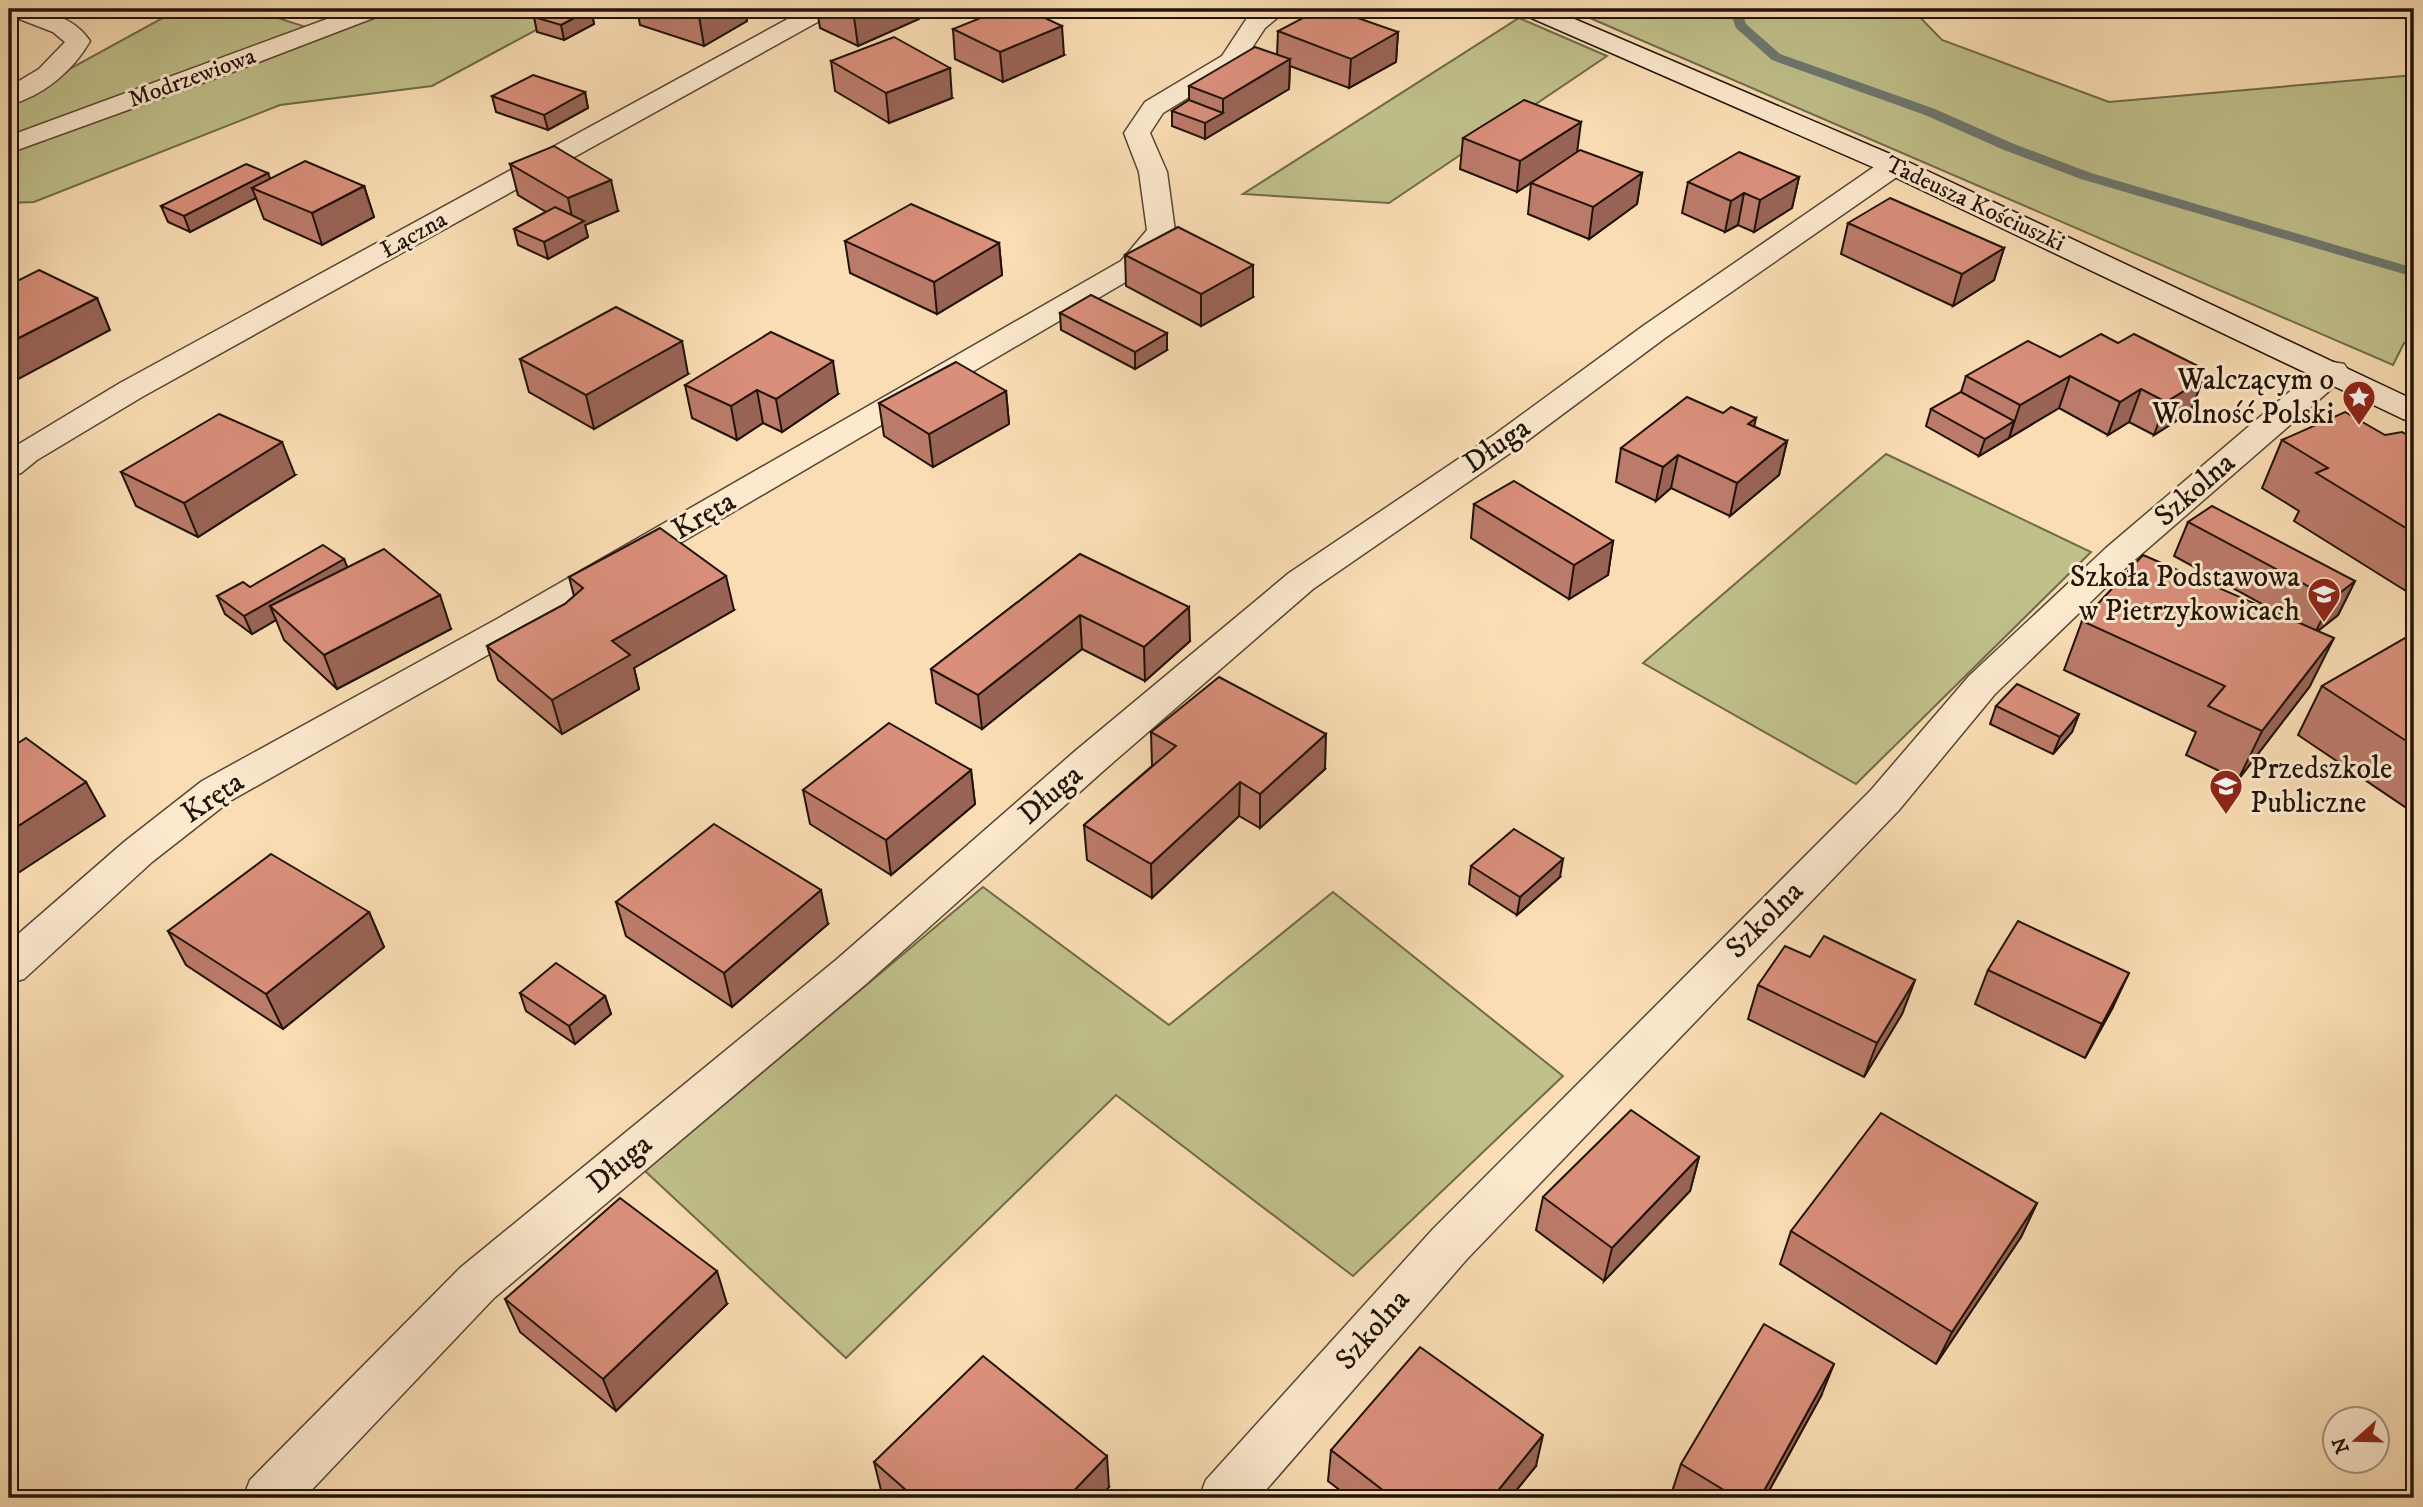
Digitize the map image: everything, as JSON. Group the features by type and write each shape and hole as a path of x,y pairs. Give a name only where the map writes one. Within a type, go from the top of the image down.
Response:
{"street":[{"path":"9,97 29,87 69,58 78,41 62,27 16,9"},
{"name":"Modrzewiowa","path":"9,145 375,9"},
{"name":"Łączna","path":"9,466 25,453 131,390 823,9"},
{"name":"Kręta","path":"9,967 138,852 216,791 510,627 1131,267 1161,231 1153,172 1137,133 1154,108 1231,61 1256,23 1276,9"},
{"name":"Tadeusza Kościuszki","path":"1531,9 1894,166 2333,371 2414,412"},
{"name":"Długa","path":"269,1498 477,1283 851,972 1088,762 1301,581 1505,442 1654,332 1894,166"},
{"name":"Szkolna","path":"1225,1498 1450,1244 1885,800 1982,685 2118,556 2333,371"}],"green space":[{"path":"179,9 250,9 309,28 219,65 9,138 9,102"},
{"path":"385,9 575,9 432,86 280,105 34,202 9,203 9,151 251,62"},
{"path":"1569,9 1912,9 1942,40 2109,102 2414,75 2414,346 2404,343 2393,365"},
{"path":"1519,18 1607,56 1389,203 1243,194"},
{"path":"1886,454 2091,552 1856,784 1643,663"},
{"path":"983,887 1169,1025 1333,892 1563,1076 1353,1276 1116,1095 846,1358 645,1171"}],"building":[{"path":"549,9 591,9 561,25 534,17"},
{"path":"675,9 712,9 699,16"},
{"path":"837,9 873,9 854,17"},
{"path":"1003,9 1026,9 1062,26 1000,52 953,29"},
{"path":"1320,9 1332,9 1398,32 1351,59 1278,31"},
{"path":"894,37 950,68 886,93 831,61"},
{"path":"1255,47 1290,59 1223,99 1189,86"},
{"path":"533,75 585,92 544,115 492,96"},
{"path":"1189,100 1223,113 1205,123 1172,111"},
{"path":"1524,100 1581,122 1520,161 1463,138"},
{"path":"554,146 611,180 568,198 510,164"},
{"path":"1580,150 1642,173 1593,207 1531,183"},
{"path":"1739,152 1799,177 1760,200 1744,193 1731,201 1688,182"},
{"path":"305,161 364,186 312,213 252,188"},
{"path":"246,164 268,173 184,216 161,206"},
{"path":"1890,198 2004,248 1962,274 1848,223"},
{"path":"911,204 999,243 934,282 845,241"},
{"path":"555,207 584,221 544,242 514,229"},
{"path":"1178,227 1253,265 1201,294 1125,255"},
{"path":"39,270 97,298 9,343 9,285"},
{"path":"1091,295 1167,333 1135,352 1060,313"},
{"path":"616,307 682,341 586,395 520,359"},
{"path":"771,332 833,361 776,399 757,390 731,406 685,385"},
{"path":"2101,334 2118,343 2134,334 2198,366 2203,379 2166,402 2141,389 2120,402 2070,376 2020,405 1966,376 2028,341 2060,357"},
{"path":"956,362 1006,391 929,434 879,403"},
{"path":"1961,392 2014,421 1985,439 1931,409"},
{"path":"1687,397 1723,413 1731,407 1756,418 1748,424 1787,441 1737,483 1678,455 1663,467 1621,448"},
{"path":"2345,412 2385,435 2402,432 2414,439 2414,533 2316,473 2328,468 2282,440"},
{"path":"219,414 282,442 184,503 121,472"},
{"path":"1514,481 1613,541 1574,565 1474,504"},
{"path":"2212,506 2355,581 2332,599 2188,522"},
{"path":"660,528 726,576 612,641 630,655 552,700 487,646 565,604 583,588 569,577"},
{"path":"323,545 344,559 244,616 217,596 243,582 250,587"},
{"path":"384,549 440,595 324,655 270,606"},
{"path":"1080,554 1189,607 1144,647 1080,615 978,695 931,669"},
{"path":"2143,555 2334,638 2262,731 2208,706 2225,686 2082,621"},
{"path":"2414,633 2414,746 2322,686"},
{"path":"1219,677 1326,734 1260,794 1240,782 1151,864 1084,825 1176,746 1151,732"},
{"path":"2017,684 2079,714 2060,737 1996,706"},
{"path":"889,723 971,770 886,840 803,790"},
{"path":"26,738 86,782 9,832 9,749"},
{"path":"714,824 821,890 724,973 616,902"},
{"path":"1514,829 1563,859 1520,897 1471,866"},
{"path":"271,854 369,912 266,994 168,931"},
{"path":"2018,921 2129,973 2102,1024 1988,970"},
{"path":"1824,936 1915,980 1877,1043 1758,985 1785,946 1810,957"},
{"path":"556,963 605,996 569,1026 520,993"},
{"path":"1631,1110 1699,1157 1612,1248 1543,1197"},
{"path":"1881,1113 2037,1203 1952,1332 1791,1231"},
{"path":"620,1198 717,1271 603,1379 505,1299"},
{"path":"1764,1324 1834,1364 1760,1498 1737,1498 1681,1464"},
{"path":"1420,1347 1543,1435 1492,1498 1393,1498 1331,1450"},
{"path":"983,1356 1107,1456 1067,1498 915,1498 874,1462"}],"waterway":[{"path":"1735,9 1740,25 1776,57 1930,112 2009,147 2086,176 2414,273"}],"place":[{"name":"Walczącym o Wolność Polski","path":"2359,427"},
{"name":"Szkoła Podstawowa w Pietrzykowicach","path":"2324,624"},
{"name":"Przedszkole Publiczne","path":"2226,816"}]}
